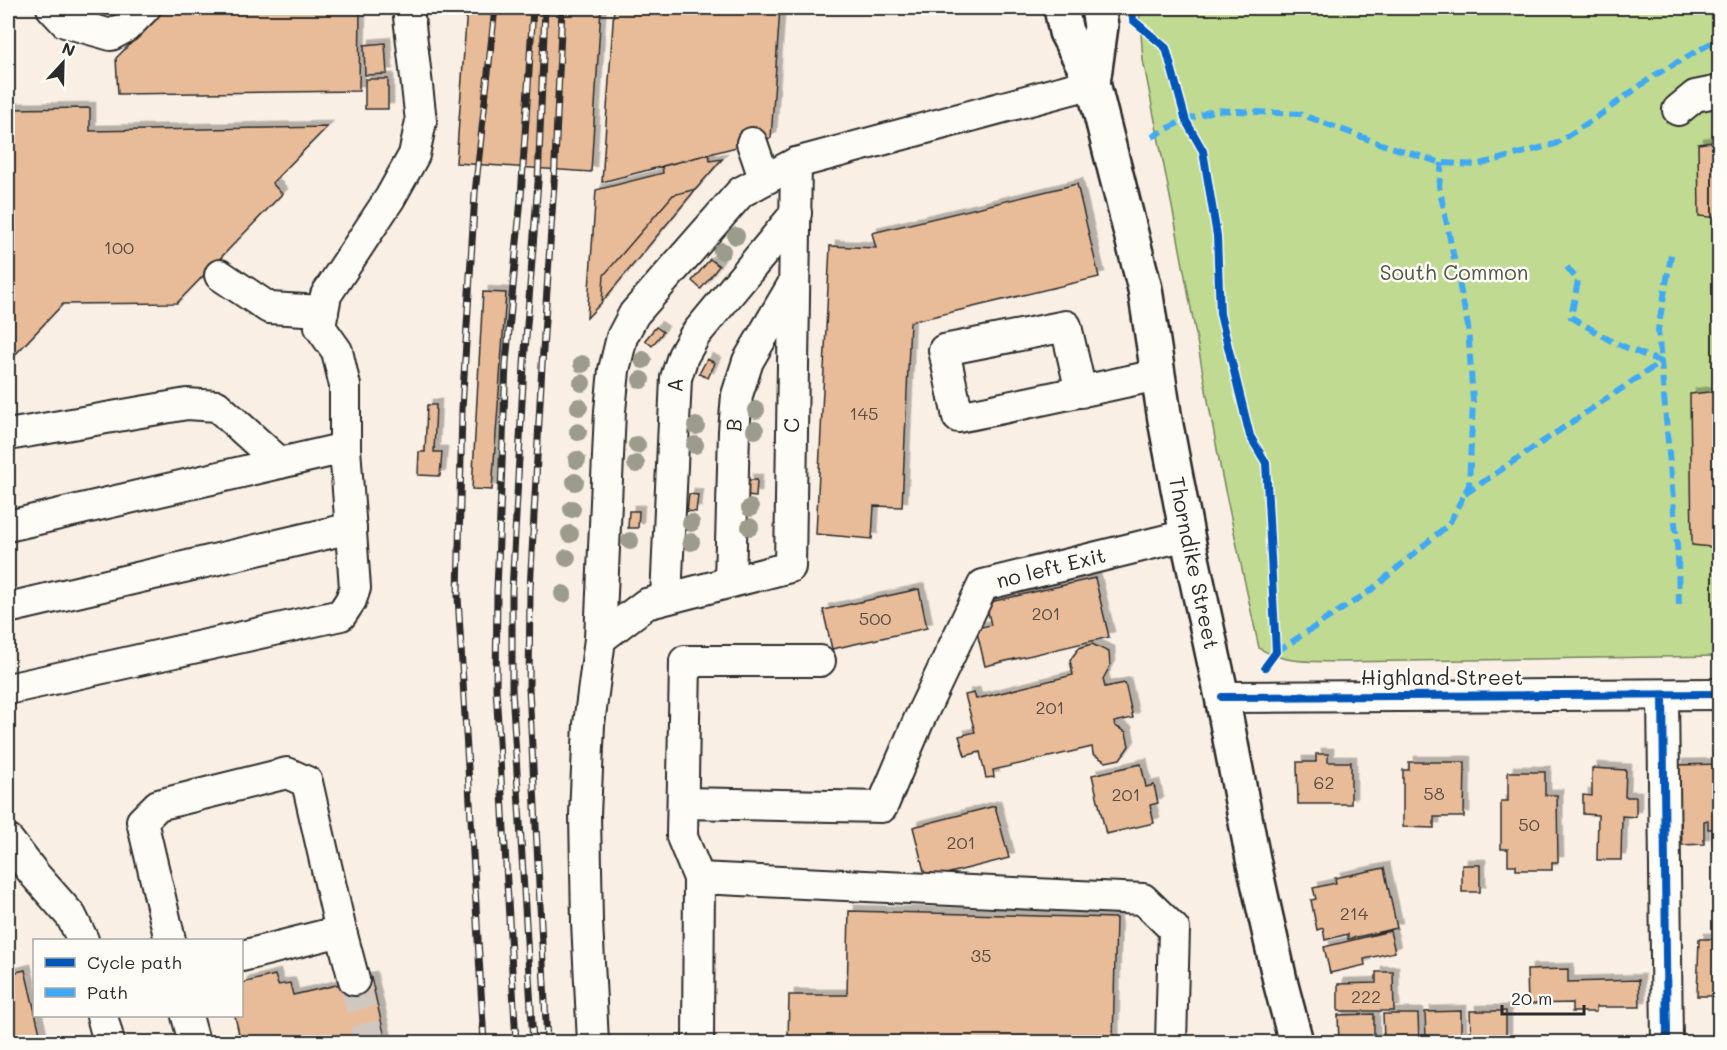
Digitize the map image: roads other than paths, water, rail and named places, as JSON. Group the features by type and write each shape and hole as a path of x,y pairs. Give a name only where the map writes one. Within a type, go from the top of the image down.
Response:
{"main road":[{"name":"Thorndike Street","path":"1061,8 1066,32 1093,83 1145,289 1165,420 1174,538 1222,697 1254,864 1296,1042"},
{"name":"Thorndike Street","path":"1093,83 1101,26 1098,8"}],"street":[{"path":"52,8 65,22 111,35 126,27 145,8"},
{"path":"8,689 341,615 351,600 355,588 345,448 345,386 337,351 320,327 326,295 390,198 414,155 421,121 408,8"},
{"path":"593,1042 585,816 589,724 600,639 610,411 614,370 622,337 634,314 722,212 741,192 764,178 796,163 1093,83"},
{"path":"1677,110 1695,96 1719,91"},
{"path":"752,142 764,178"},
{"name":"C","path":"730,581 790,567 796,163"},
{"name":"A","path":"666,598 676,378 683,356 695,335 796,213"},
{"path":"220,274 269,308 323,311"},
{"name":"B","path":"730,581 737,395 748,361 794,284"},
{"path":"1081,392 1066,326 944,350 958,417 1081,392 1158,375"},
{"path":"8,435 187,404 217,406 280,463"},
{"path":"8,526 345,448"},
{"path":"8,608 351,528"},
{"name":"no left Exit","path":"683,803 882,807 918,722 983,585 1174,538"},
{"path":"600,639 646,604 730,581"},
{"path":"698,1042 699,879 682,837 685,661 820,661"},
{"name":"Highland Street","path":"1222,697 1719,694"},
{"path":"1663,695 1667,1042"},
{"path":"170,939 142,821 158,805 287,773 306,782 354,980"},
{"path":"8,840 34,875 71,916 82,939"},
{"path":"699,879 1143,899 1174,929 1171,1042"},
{"path":"243,956 341,931"},
{"path":"102,1017 109,1042"},
{"path":"187,1017 194,1042"}],"tunnel":[{"path":"354,980 370,1042"}],"railway":[{"path":"484,1042 458,596 462,409 475,193 495,8"},
{"path":"516,1042 496,688 497,590 506,363 521,198 533,8"},
{"path":"533,1042 512,688 512,591 524,364 538,182 545,8"},
{"path":"547,1042 529,688 530,590 562,8"}],"park label":[{"name":"South Common","path":"1454,273"}]}
